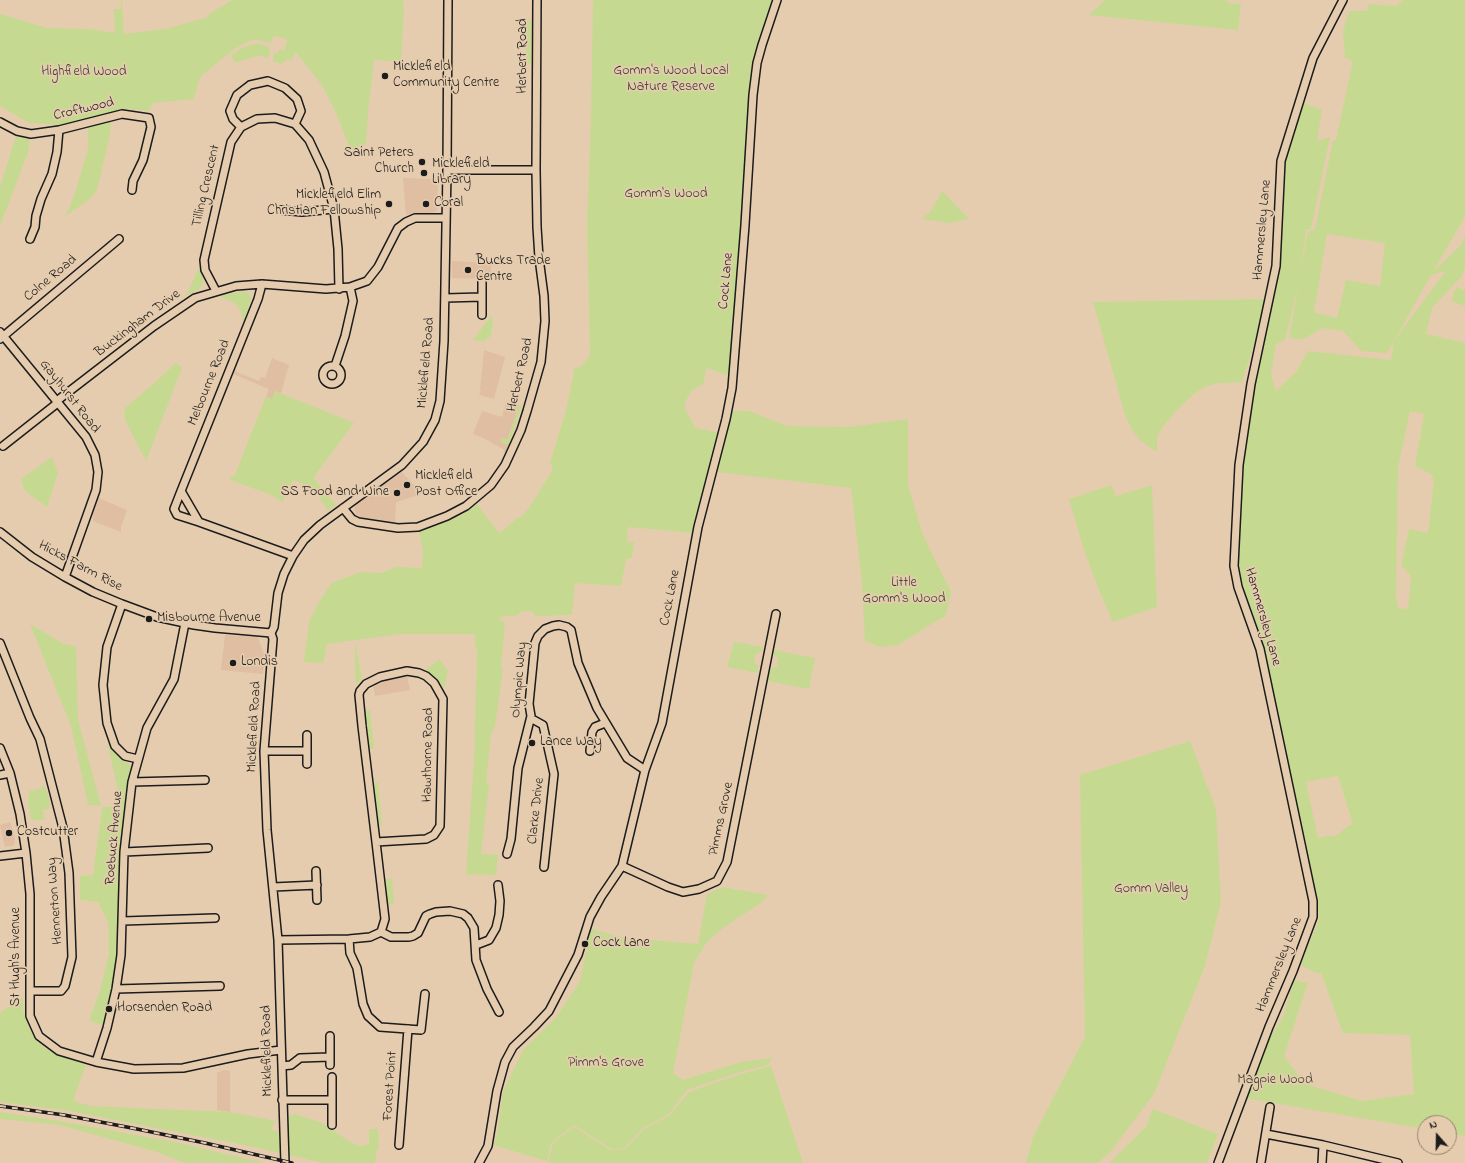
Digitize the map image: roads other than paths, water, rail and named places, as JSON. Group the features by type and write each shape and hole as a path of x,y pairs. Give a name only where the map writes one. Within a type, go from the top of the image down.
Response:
{"street":[{"name":"Micklefield Road","path":"285,1163 278,940 267,830 264,751 273,639 271,632 274,627 278,593 293,556 304,540 320,525 402,465 423,442 435,420 440,401 445,298 448,0"},
{"name":"Herbert Road","path":"343,508 352,519 358,522 398,528 418,527 447,516 466,506 491,485 505,465 513,448 527,411 541,362 545,330 544,296 539,258 536,170 537,0"},
{"name":"Cock Lane","path":"479,1163 488,1146 497,1091 505,1062 513,1047 549,1010 578,955 590,917 601,897 622,866 644,770 662,723 698,527 726,419 732,388 745,225 753,94 757,63 777,0"},
{"name":"Hammersley Lane","path":"1218,1163 1269,1027 1293,971 1313,917 1313,901 1260,649 1238,587 1234,566 1239,465 1251,384 1276,266 1281,161 1313,58 1343,0"},
{"path":"295,124 300,111 296,99 285,88 268,81 250,85 237,96 230,111 233,119 241,127 257,119 275,118 295,124 309,140 324,172 334,209 338,248 339,289"},
{"name":"Croftwood","path":"0,122 24,133 31,134 59,130 122,114 149,118 151,127 143,160 133,181 132,190"},
{"name":"Tilling Crescent","path":"216,291 205,270 204,260 231,142 241,127"},
{"path":"30,239 35,227 36,216 41,199 52,174 58,152 59,130"},
{"path":"447,170 536,170"},
{"path":"281,210 302,212 334,209"},
{"name":"Buckingham Drive","path":"4,446 58,400 179,307 195,298 236,286 262,284 326,289 350,287 367,281 378,267 398,228 406,222 415,218 446,218"},
{"name":"Colne Road","path":"1,336 120,239"},
{"path":"482,281 482,315"},
{"name":"Melbourne Road","path":"262,284 258,299 174,509 177,515 293,556"},
{"path":"335,366 345,336 352,301 350,287"},
{"path":"445,298 482,297"},
{"name":"Gayhurst Road","path":"1,336 86,437 95,455 98,472 96,490 65,577"},
{"path":"181,491 199,522"},
{"name":"Hicks Farm Rise","path":"0,532 32,557 65,577 122,604 157,616 185,623 215,628 271,632"},
{"path":"122,604 107,646 103,685 107,724 115,746 125,756 138,759"},
{"name":"Pimms Grove","path":"622,866 668,887 683,892 699,890 717,881 727,862 768,661 776,614"},
{"name":"Roebuck Avenue","path":"96,1062 107,1028 116,989 121,955 124,852 132,782 147,728 174,679 185,623"},
{"name":"Olympic Way","path":"507,854 511,840 518,768 530,720 529,704 535,641 545,629 559,625 572,630 578,663 597,708 627,758 644,770"},
{"name":"Hennerton Way","path":"0,643 40,739 62,828 69,873 72,957 65,986 61,991 30,991"},
{"name":"Hawthorne Road","path":"376,842 426,839 434,835 440,826 443,699 434,684 426,676 419,673 407,671 380,677 366,684 360,691 359,695 376,842 385,919 381,932"},
{"name":"Clarke Drive","path":"530,720 538,722 543,726 554,774 544,867"},
{"path":"590,751 592,732 595,727 605,723"},
{"path":"307,735 307,764"},
{"name":"St Hugh's Avenue","path":"0,748 10,773 20,814 26,853 30,894 30,1016 39,1036 59,1051 96,1062 134,1069 183,1068 248,1054 281,1050"},
{"path":"264,751 307,751"},
{"path":"0,775 10,773"},
{"path":"132,782 205,780"},
{"path":"124,852 208,848"},
{"path":"0,856 26,853"},
{"path":"316,871 317,900"},
{"path":"273,888 317,885"},
{"path":"476,945 489,940 496,928 500,901 498,885"},
{"path":"278,940 349,939 370,937 381,932 391,937 403,938 413,936 420,930 426,916 444,911 455,911 463,914 474,928 476,945 475,955 487,989 499,1012"},
{"path":"123,921 215,918"},
{"path":"349,939 350,953 358,968 363,1004 368,1016 380,1027 421,1030 425,994"},
{"path":"116,989 220,986"},
{"name":"Forest Point","path":"399,1145 408,1029"},
{"path":"330,1036 330,1065"},
{"path":"282,1066 291,1065 300,1058 330,1057"},
{"path":"332,1077 332,1125"},
{"path":"282,1100 332,1100"},
{"path":"1261,1162 1270,1107"},
{"path":"1266,1134 1323,1145 1398,1163"},
{"path":"1322,1163 1323,1145"}],"railway":[{"path":"0,1106 64,1115 137,1129 292,1163"}],"place":[{"name":"Micklefield Community Centre","path":"385,76"},
{"name":"Saint Peters Church","path":"422,162"},
{"name":"Micklefield Library","path":"424,173"},
{"name":"Micklefield Elim Christian Fellowship","path":"389,204"},
{"name":"Coral","path":"426,204"},
{"name":"Bucks Trade Centre","path":"468,270"},
{"name":"Micklefield Post Office","path":"407,485"},
{"name":"SS Food and Wine","path":"397,493"},
{"name":"Misbourne Avenue","path":"149,619"},
{"name":"Londis","path":"233,663"},
{"name":"Lance Way","path":"532,743"},
{"name":"Costcutter","path":"9,833"},
{"name":"Cock Lane","path":"585,944"},
{"name":"Horsenden Road","path":"109,1009"}],"park label":[{"name":"Highfield Wood","path":"84,73"},
{"name":"Gomm's Wood Local Nature Reserve","path":"671,80"},
{"name":"Gomm's Wood","path":"666,195"},
{"name":"Little Gomm's Wood","path":"904,592"},
{"name":"Gomm Valley","path":"1151,890"},
{"name":"Pimm's Grove","path":"606,1064"},
{"name":"Magpie Wood","path":"1275,1081"}]}
